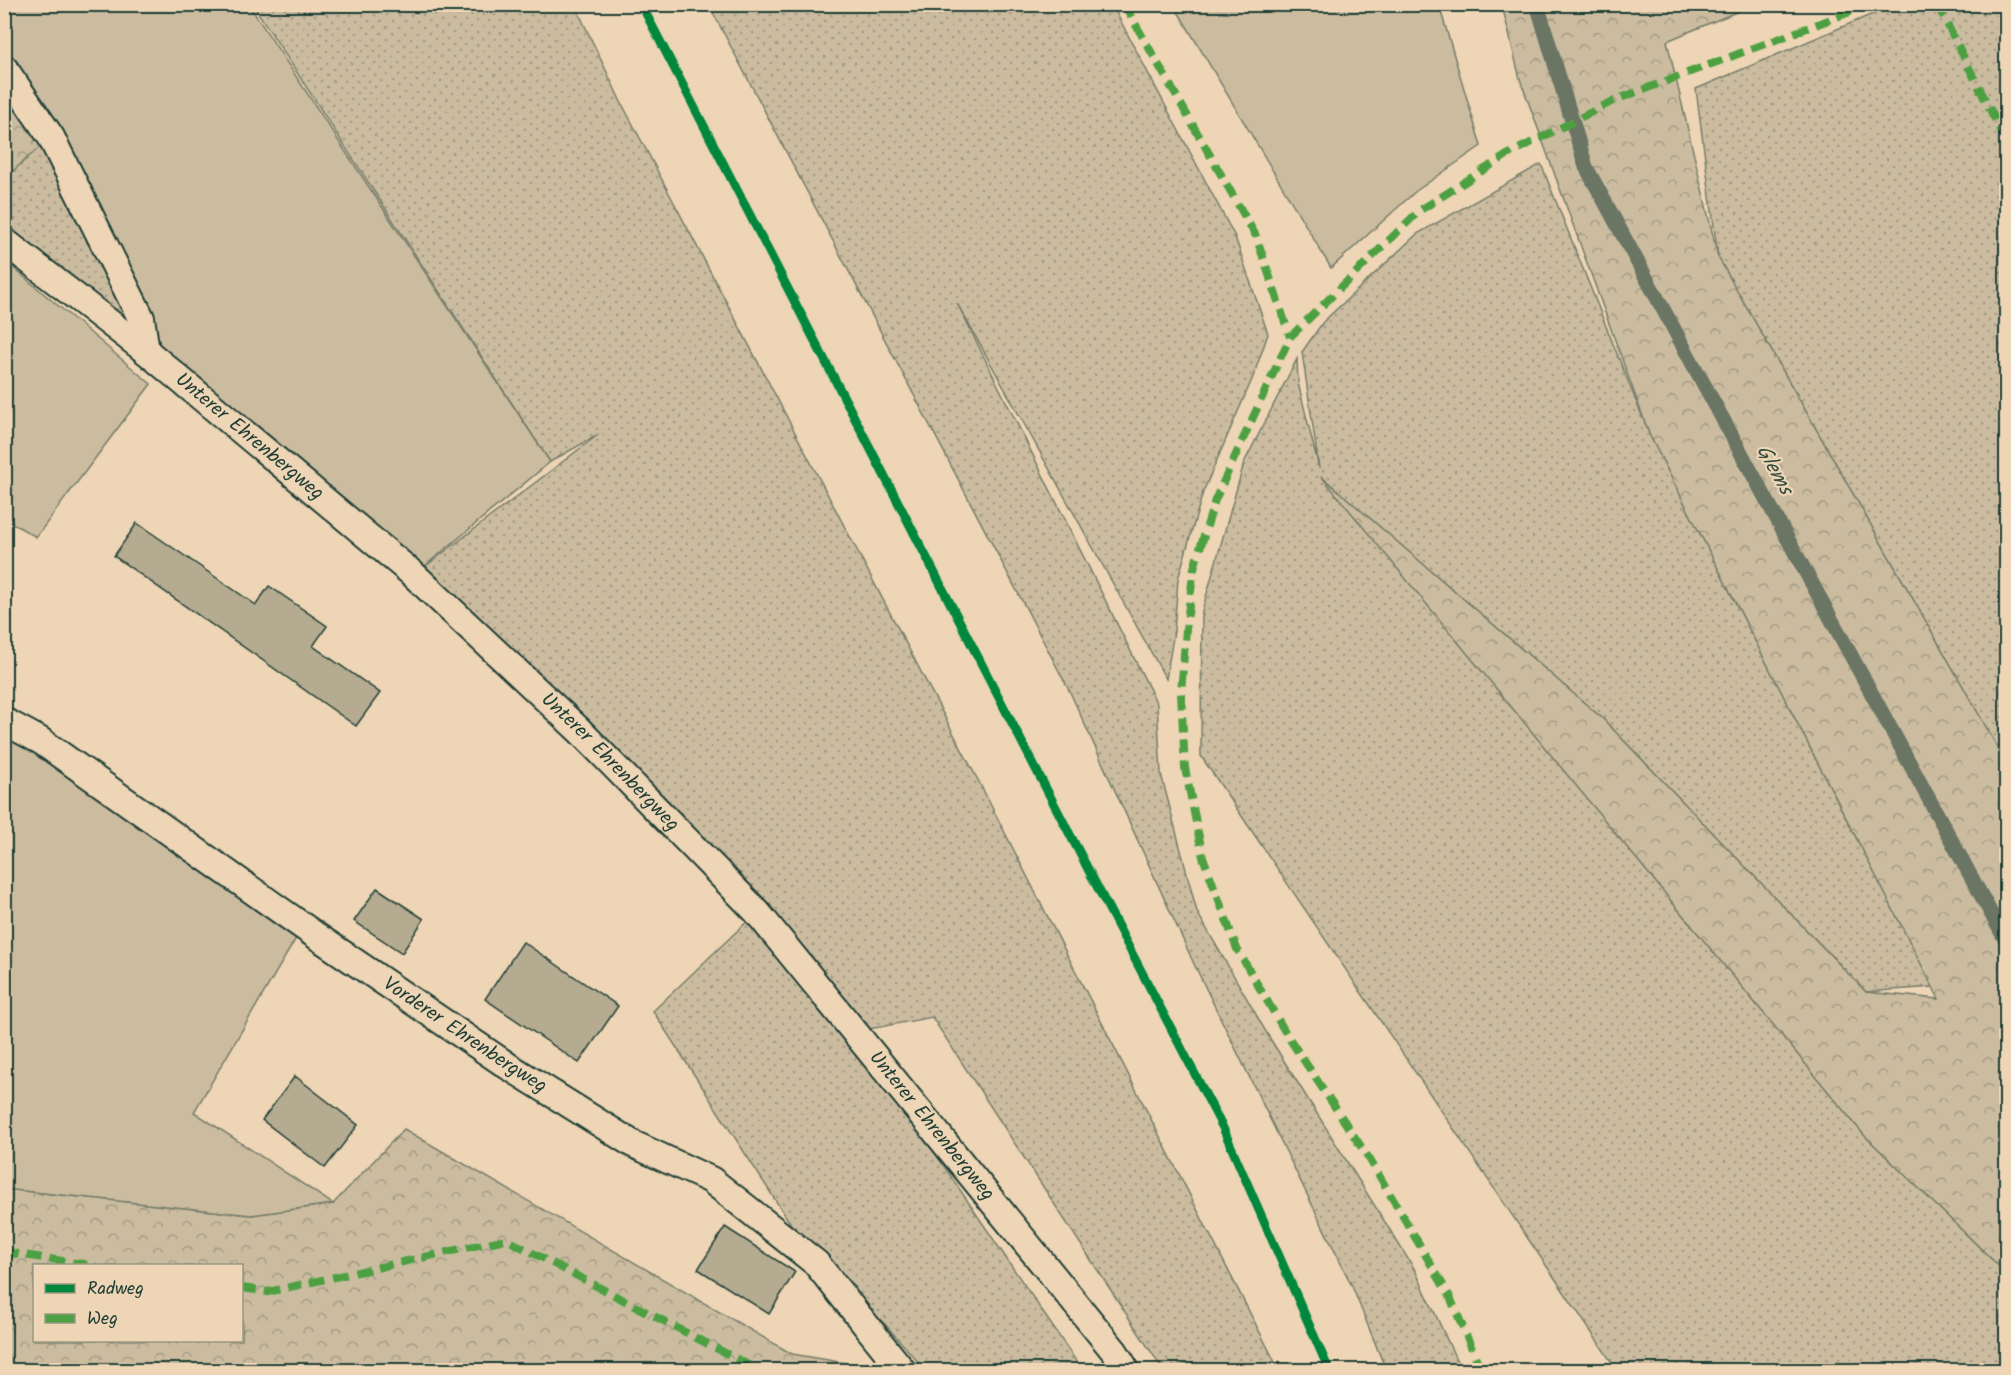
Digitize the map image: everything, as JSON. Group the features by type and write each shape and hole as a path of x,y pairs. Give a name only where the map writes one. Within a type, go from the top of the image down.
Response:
{"lane":[{"path":"4,68 51,137 141,318 146,351"},
{"name":"Unterer Ehrenbergweg","path":"4,241 146,351 414,575 579,730 757,912 1114,1352 1126,1371"},
{"name":"Vorderer Ehrenbergweg","path":"4,721 41,741 318,937 508,1066 633,1144 711,1180 816,1263 902,1371"}],"green space":[{"path":"4,5 249,5 550,462 414,575 146,351 141,317 5,75"},
{"path":"253,5 575,5 620,100 980,784 1279,1370 1163,1370 932,1017 853,1032 1082,1370 925,1370 885,1324 816,1263 653,1011 757,912 414,575 599,434 550,462"},
{"path":"709,5 1112,5 1235,237 1268,334 1253,377 1203,492 1178,579 1174,631 1166,679 957,303 1157,704 1161,774 1197,912 1269,1037 1415,1270 1461,1370 1386,1370 1352,1286 1195,966 1070,692"},
{"path":"1174,5 1439,5 1481,146 1416,191 1331,268"},
{"path":"1502,5 1753,5 1667,41 1718,257 2006,762 2006,1273 1864,1135 1321,476 1603,719 1866,992 1939,999 1650,436 1520,79"},
{"path":"1894,5 2006,5 2006,762 1718,257 1696,89"},
{"path":"4,68 51,137 5,178 4,178"},
{"path":"51,137 146,351 5,241 5,173"},
{"path":"1541,164 1650,436 1933,987 1866,992 1603,719 1325,480 1864,1135 2006,1273 2006,1370 1617,1370 1201,756 1202,611 1244,463 1297,359 1298,383 1319,468 1302,352 1323,322 1417,234"},
{"path":"4,260 151,384 36,537 5,519"},
{"path":"4,723 302,928 194,1112 333,1204 251,1215 5,1189"},
{"path":"404,1129 792,1354 888,1370 5,1370 5,1189 251,1215 333,1204"}],"building":[{"path":"137,523 256,605 269,586 327,626 313,646 380,693 356,726 114,556"},
{"path":"377,888 424,919 402,953 354,921"},
{"path":"523,942 618,1006 579,1063 485,999"},
{"path":"295,1076 358,1125 325,1168 262,1120"},
{"path":"725,1227 795,1272 769,1314 698,1269"}],"waterway":[{"name":"Glems","path":"1537,4 1586,167 2006,941"}],"marked path":[{"path":"1124,4 1256,236 1290,337"},
{"path":"1481,1370 1450,1297 1370,1160 1287,1035 1237,949 1203,857 1185,768 1181,693 1194,568 1215,500 1290,337 1419,211 1507,155 1613,101 1871,4"},
{"path":"1937,4 2006,141"},
{"path":"243,1288 268,1292 506,1239 758,1370"},
{"path":"4,1252 83,1264"}],"cycle path":[{"path":"641,4 1223,1128 1329,1370"}]}
